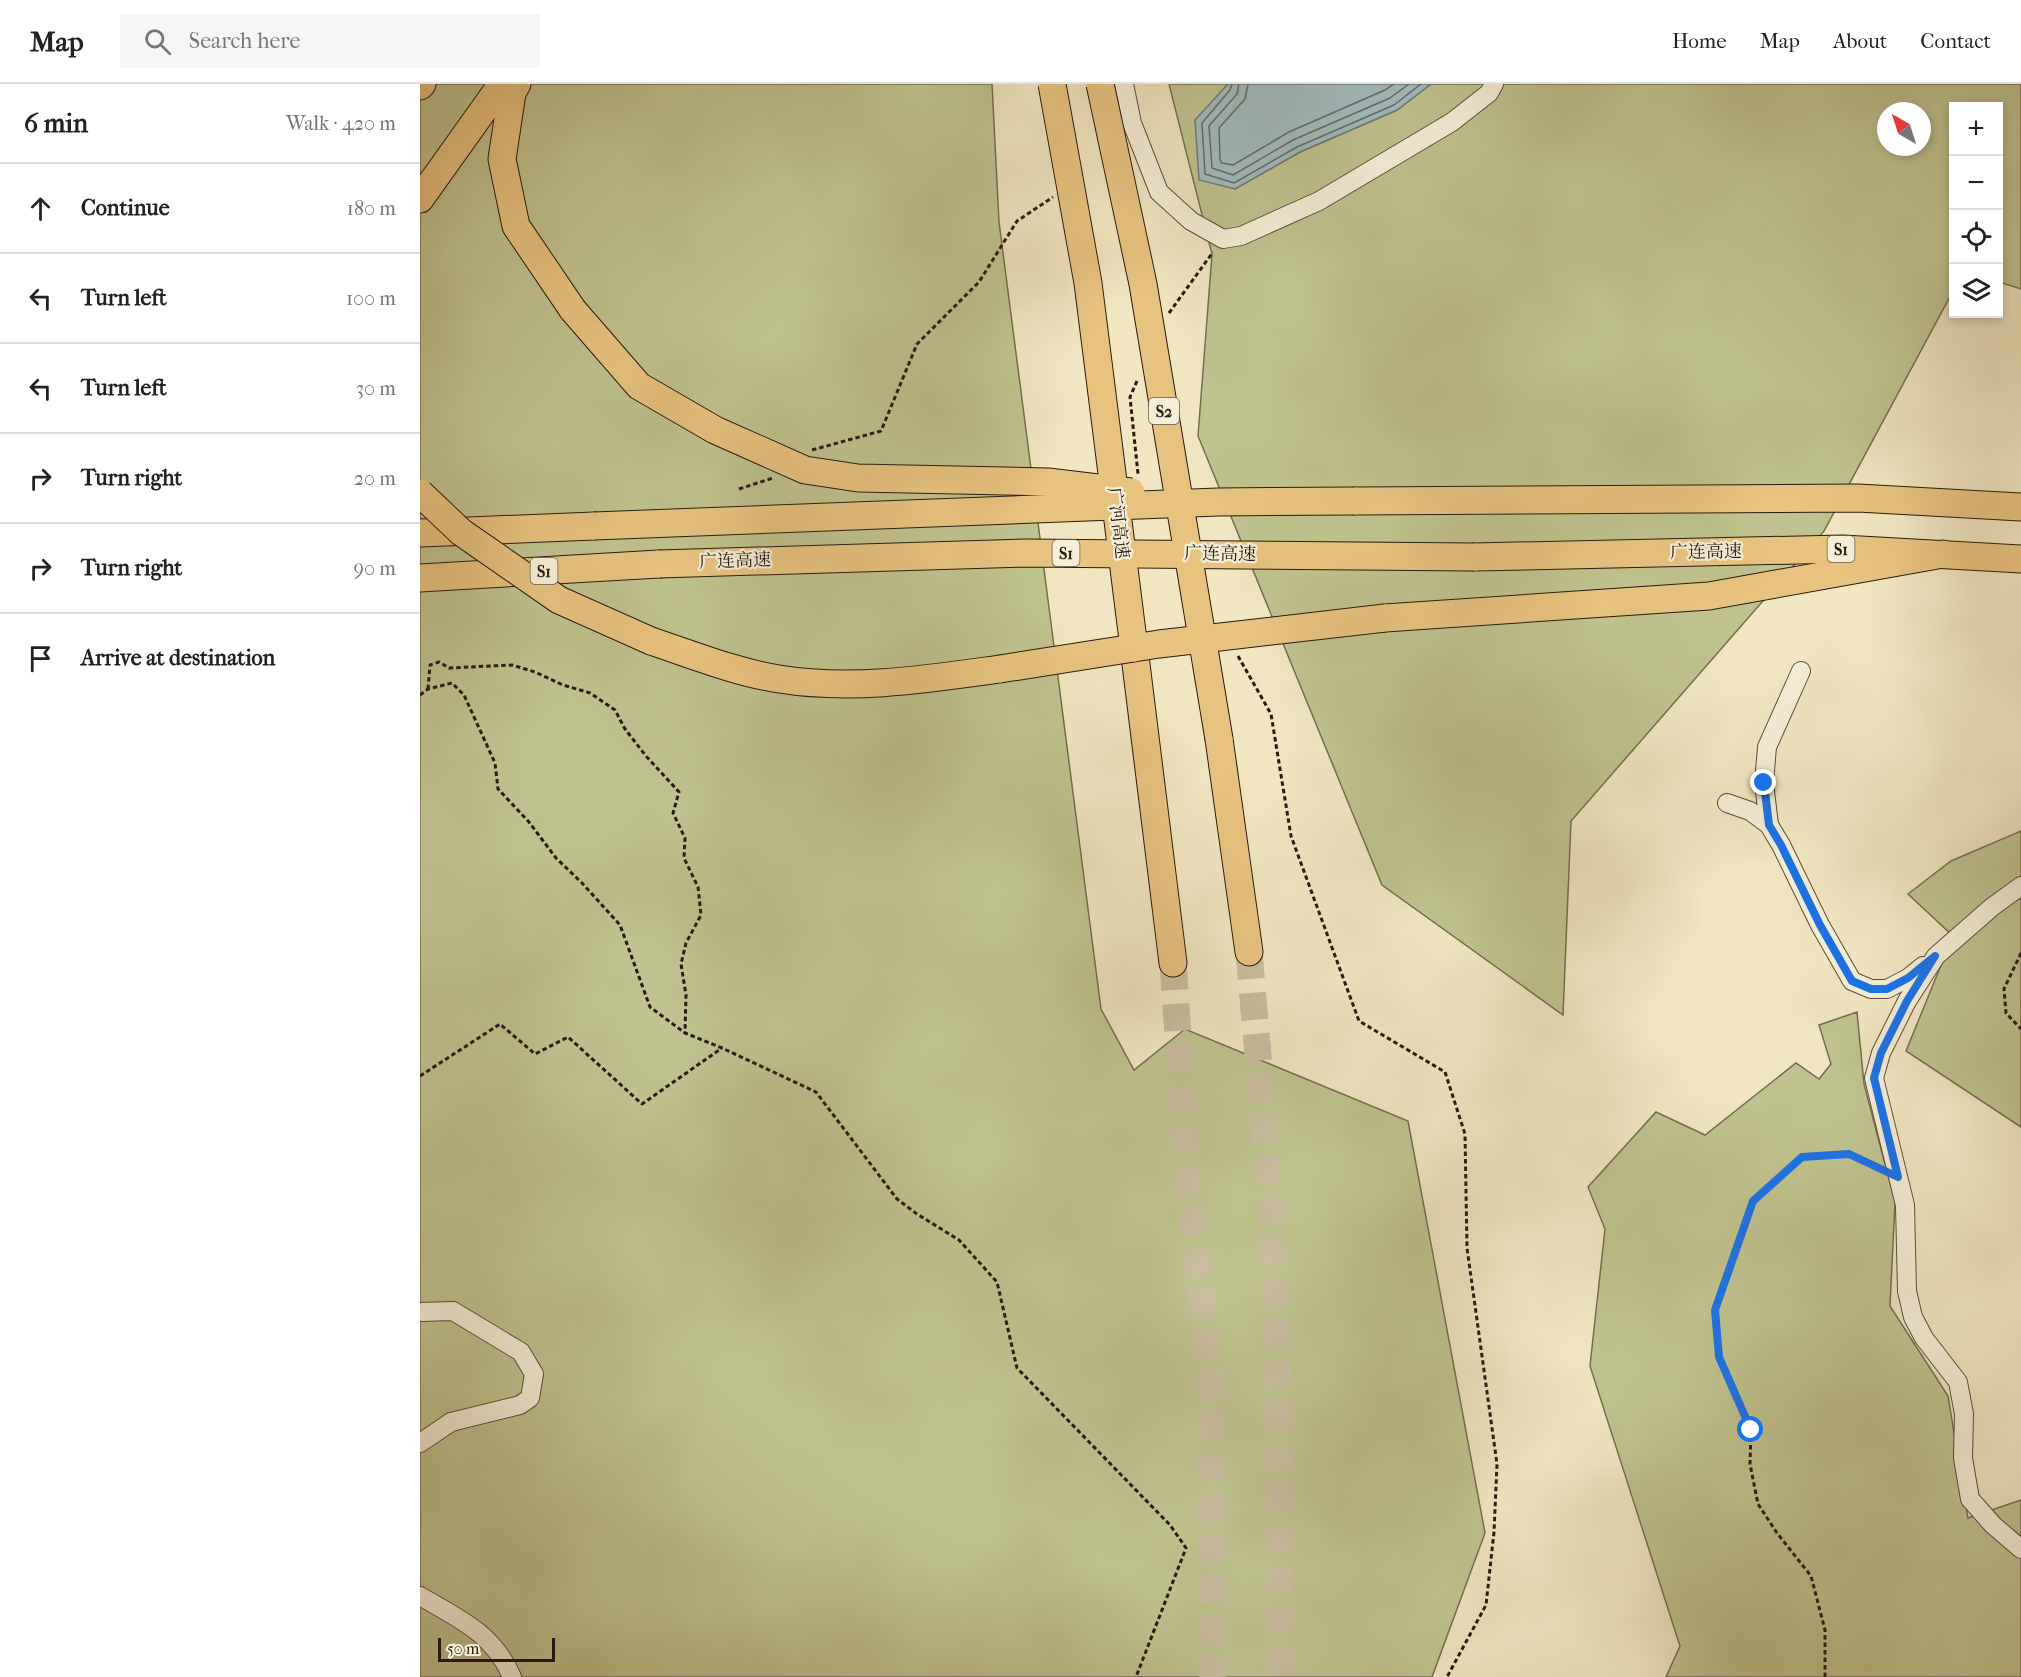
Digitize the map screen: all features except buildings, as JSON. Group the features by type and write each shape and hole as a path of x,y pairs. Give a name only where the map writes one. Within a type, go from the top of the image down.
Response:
{"highway":[{"path":"420,199 502,84"},
{"path":"517,84 512,93 502,159 516,226 573,310 639,386 715,430 805,470 858,478 1048,482 1218,502"},
{"name":"广河高速","path":"1052,84 1088,283 1173,963"},
{"name":"S2","path":"1100,84 1143,284 1220,739 1249,952"},
{"path":"420,493 461,532 559,600 651,641 723,666 780,679 846,684 927,679 1159,644 1385,618 1709,596 1943,554"},
{"path":"426,532 1218,502 1858,498 2021,507"},
{"name":"广连高速","path":"424,578 659,564 1026,552 1474,557 1843,549 2021,559"}],"street":[{"path":"1124,84 1132,123 1159,192 1191,221 1223,239 1241,236 1319,201 1452,122 1489,93 1494,84"},
{"path":"1769,825 1764,783 1767,747 1801,671"},
{"path":"1727,803 1750,811 1769,825 1820,925 1852,981 1871,989 1887,989 1908,978 1992,907 2021,886"},
{"path":"1935,956 1907,1001 1881,1053 1874,1078 1905,1205 1907,1291 1913,1317 1924,1338 1958,1382 1964,1414 1963,1458 1970,1499 1993,1525 2021,1549"},
{"path":"420,1312 453,1311 521,1352 534,1374 530,1398 520,1406 451,1422 420,1443"},
{"path":"420,1596 477,1629 504,1658 512,1677"}],"path":[{"path":"806,455 815,448 881,431 917,344 979,282 1017,221 1052,197 1062,195"},
{"path":"1165,323 1170,312 1223,239"},
{"path":"1138,477 1130,397 1140,376"},
{"path":"739,489 778,476"},
{"path":"1231,648 1239,657 1271,714 1291,836 1359,1021 1445,1072 1465,1134 1467,1248 1497,1464 1495,1521 1486,1605 1447,1677"},
{"path":"428,689 430,665 439,662 449,668 512,665 590,693 615,710 646,756 679,792 673,813 685,838 684,858 698,887 701,915 686,943 681,964 686,995 685,1033"},
{"path":"420,695 428,689 452,683 464,695 495,763 498,789 529,822 556,858 620,925 650,1007 685,1033 816,1092 897,1199 959,1240 997,1282 1017,1368 1170,1525 1186,1548 1136,1677"},
{"path":"2021,953 2004,989 2006,1013 2021,1029"},
{"path":"420,1076 500,1024 535,1054 568,1037 642,1104 722,1048"},
{"path":"1825,1677 1825,1630 1811,1576 1777,1533 1758,1504 1750,1464 1751,1430 1719,1357 1715,1310 1753,1201 1802,1157 1849,1154 1898,1177"}],"green space":[{"path":"420,84 992,84 999,222 1101,1009 1134,1070 1185,1029 1408,1121 1485,1533 1432,1677 420,1677"},
{"path":"1169,84 1228,84 1196,120 1235,189 1300,152 1397,110 1431,84 2021,84 2021,289 2003,283 2003,102 1949,102 1949,298 1824,531 1571,821 1563,1015 1382,885 1198,436 1212,254"},
{"path":"2021,831 2021,1127 1906,1051 1953,936 1908,894 1951,861"},
{"path":"1857,1012 1864,1084 1895,1202 1890,1306 1948,1396 1968,1518 2021,1500 2021,1677 1666,1677 1680,1646 1590,1366 1605,1229 1588,1187 1656,1112 1705,1135 1796,1063 1819,1079 1831,1064 1819,1025"}],"water":[{"path":"1228,84 1431,84 1397,110 1300,152 1235,189 1199,180 1195,120"}],"tunnel":[{"path":"1249,952 1266,1146 1275,1292 1280,1467 1280,1677"},
{"path":"1173,963 1188,1179 1210,1377 1213,1677"}],"route":[{"path":"1751,1430 1719,1357 1715,1310 1753,1201 1802,1157 1849,1154 1898,1177 1874,1078 1881,1053 1907,1001 1935,956 1908,978 1887,989 1871,989 1852,981 1820,925 1769,825 1764,783"}]}
